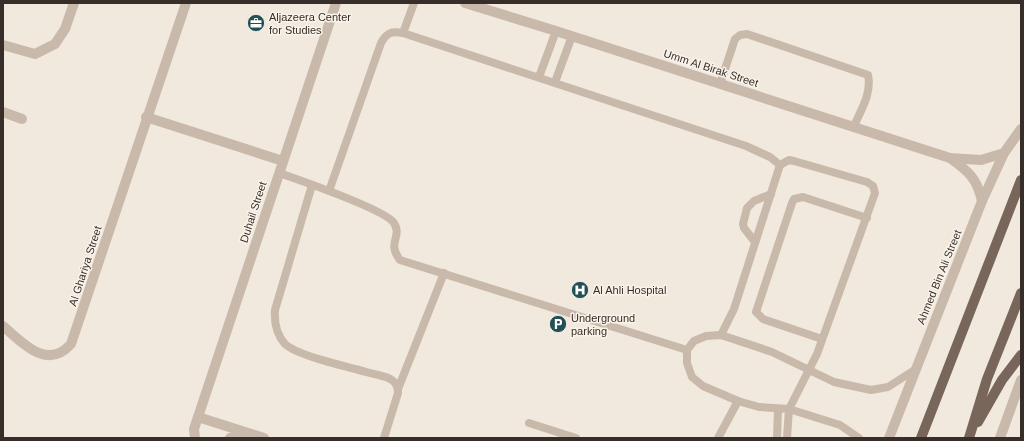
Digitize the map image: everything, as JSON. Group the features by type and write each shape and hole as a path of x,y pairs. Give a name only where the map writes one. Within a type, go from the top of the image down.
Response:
{"main road":[{"path":"921,438 1021,180"},
{"path":"969,438 987,379 1021,293"},
{"path":"969,438 1002,380 1021,355"}],"street":[{"path":"3,45 35,54 55,44 65,29 74,3"},
{"name":"Al Ghariya Street","path":"3,326 32,349 45,356 60,354 71,344 146,117 186,3"},
{"name":"Duhail Street","path":"187,438 195,433 198,417 282,161 336,3"},
{"name":"Umm Al Birak Street","path":"470,4 950,158 981,160 1004,153"},
{"path":"3,112 22,119"},
{"path":"146,117 282,161"},
{"name":"Ahmed Bin Ali Street","path":"889,438 982,201 1004,153 1021,129"},
{"name":"Umm Al Birak Street","path":"950,158 972,177 977,185 982,201"},
{"path":"1000,438 1021,380"},
{"path":"198,417 264,438"},
{"path":"230,438 252,434"}],"lane":[{"path":"404,32 414,3"},
{"path":"329,191 381,42 386,35 393,31 404,32 746,146 780,165"},
{"path":"539,77 556,31"},
{"path":"720,84 735,39 740,35 747,34 868,75 870,84 865,101 854,126"},
{"path":"555,82 572,36"},
{"path":"721,335 734,309 780,165 789,160 794,161 867,182 873,186 875,193 867,218 817,354 808,369 789,409 787,438"},
{"path":"279,173 329,191 386,216 394,223 397,232 394,252 400,260 687,350"},
{"path":"312,185 275,310 276,329 280,338 294,351 386,377 394,381 398,389"},
{"path":"755,242 744,228 743,224 747,208 754,201 771,194"},
{"path":"822,339 763,319 756,312 792,203 794,199 803,197 867,218"},
{"path":"384,438 398,389 444,273"},
{"path":"859,438 840,425 789,409 759,407 738,401 703,386 692,377 687,363 687,350 694,341 706,336 721,335 772,352 834,382 871,390 888,387 916,369"},
{"path":"718,438 738,401"},
{"path":"777,438 778,409"},
{"path":"529,423 576,438"}],"place":[{"name":"Aljazeera Center for Studies","path":"256,23"},
{"name":"Al Ahli Hospital","path":"580,290"},
{"name":"Underground parking","path":"558,324"}]}
